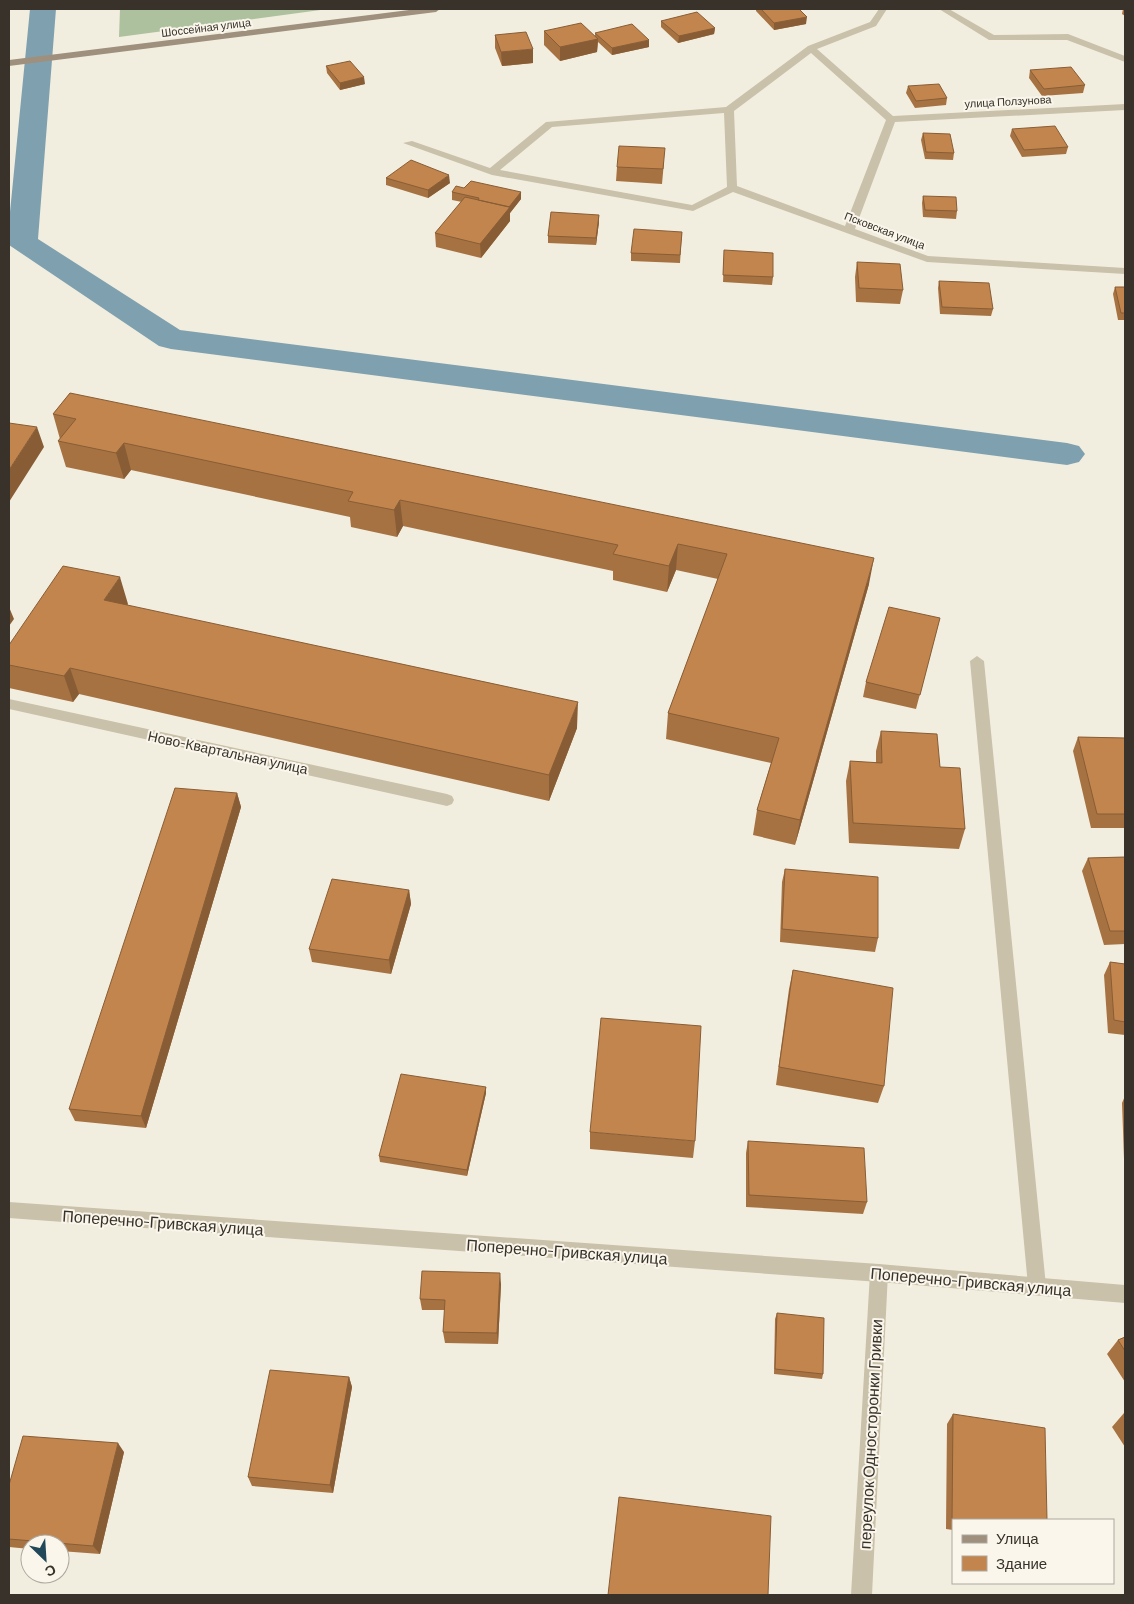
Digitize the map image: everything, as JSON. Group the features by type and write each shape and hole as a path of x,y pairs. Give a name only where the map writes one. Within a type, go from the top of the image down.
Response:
{"street":[{"name":"Шоссейная улица","path":"9,63 436,9"},
{"path":"492,172 549,124 729,110 811,48 873,24 883,9"},
{"path":"942,9 992,38 1068,38 1125,60"},
{"path":"811,48 892,120 849,230"},
{"name":"улица Ползунова","path":"892,120 1125,107"},
{"path":"408,143 492,172 693,208 732,188 729,110"},
{"name":"Псковская улица","path":"732,188 927,259 1125,271"},
{"path":"977,661 1037,1286"},
{"name":"Ново-Квартальная улица","path":"9,704 447,800"},
{"name":"Поперечно-Гривская улица","path":"9,1210 879,1273 1125,1294"},
{"name":"переулок Односторонки Гривки","path":"861,1595 879,1273"}],"green space":[{"path":"120,9 328,9 119,37"}],"building":[{"path":"761,9 799,9 807,17 774,23"},
{"path":"697,12 715,28 679,36 661,21"},
{"path":"581,23 598,39 560,47 544,31"},
{"path":"632,24 649,40 612,48 595,33"},
{"path":"526,32 533,49 501,52 495,35"},
{"path":"350,61 364,77 340,83 326,66"},
{"path":"1071,67 1085,85 1044,89 1030,70"},
{"path":"939,84 947,98 916,101 908,86"},
{"path":"1055,126 1068,147 1024,150 1012,129"},
{"path":"923,133 950,134 954,153 926,152"},
{"path":"619,146 665,148 663,169 617,167"},
{"path":"411,160 449,175 428,190 386,178"},
{"path":"471,181 521,192 509,207 452,192 456,186 464,188"},
{"path":"923,196 956,197 957,211 925,210"},
{"path":"465,197 510,207 480,244 435,233"},
{"path":"551,212 599,215 596,238 548,236"},
{"path":"634,229 682,232 680,255 631,253"},
{"path":"724,250 773,253 773,277 723,275"},
{"path":"857,262 900,264 903,290 859,288"},
{"path":"939,281 989,283 993,309 942,307"},
{"path":"1115,287 1125,287 1125,313 1121,313"},
{"path":"70,393 874,558 800,820 757,810 779,738 668,713 727,554 678,544 669,566 613,554 618,545 400,500 394,510 348,501 353,492 124,443 116,453 58,441 76,419 53,414"},
{"path":"9,423 37,427 9,470"},
{"path":"63,566 120,577 104,600 578,702 549,775 70,668 64,676 9,665 9,645"},
{"path":"889,607 940,618 920,695 866,682"},
{"path":"881,731 937,734 940,767 960,768 965,829 853,823 850,761 882,763"},
{"path":"1078,737 1125,738 1125,814 1097,814"},
{"path":"175,788 237,793 141,1116 69,1109"},
{"path":"1125,857 1125,931 1110,931 1088,858"},
{"path":"785,869 878,877 878,938 782,929"},
{"path":"332,879 409,890 389,960 309,949"},
{"path":"1110,962 1125,964 1125,1022 1114,1020"},
{"path":"793,970 893,988 884,1086 779,1067"},
{"path":"601,1018 701,1026 695,1141 590,1132"},
{"path":"401,1074 486,1087 467,1170 379,1156"},
{"path":"748,1141 864,1148 867,1202 749,1195"},
{"path":"422,1271 500,1273 497,1333 443,1332 445,1300 420,1299"},
{"path":"777,1313 824,1318 823,1374 775,1369"},
{"path":"1125,1337 1125,1351 1118,1340"},
{"path":"270,1370 349,1377 330,1485 248,1477"},
{"path":"953,1414 1045,1428 1047,1519 952,1519"},
{"path":"23,1436 118,1443 93,1546 70,1544 70,1534 20,1534 20,1540 9,1539 9,1485"},
{"path":"619,1497 771,1516 768,1595 608,1595"}],"waterway":[{"path":"43,9 22,242 171,339 1067,454"}]}
